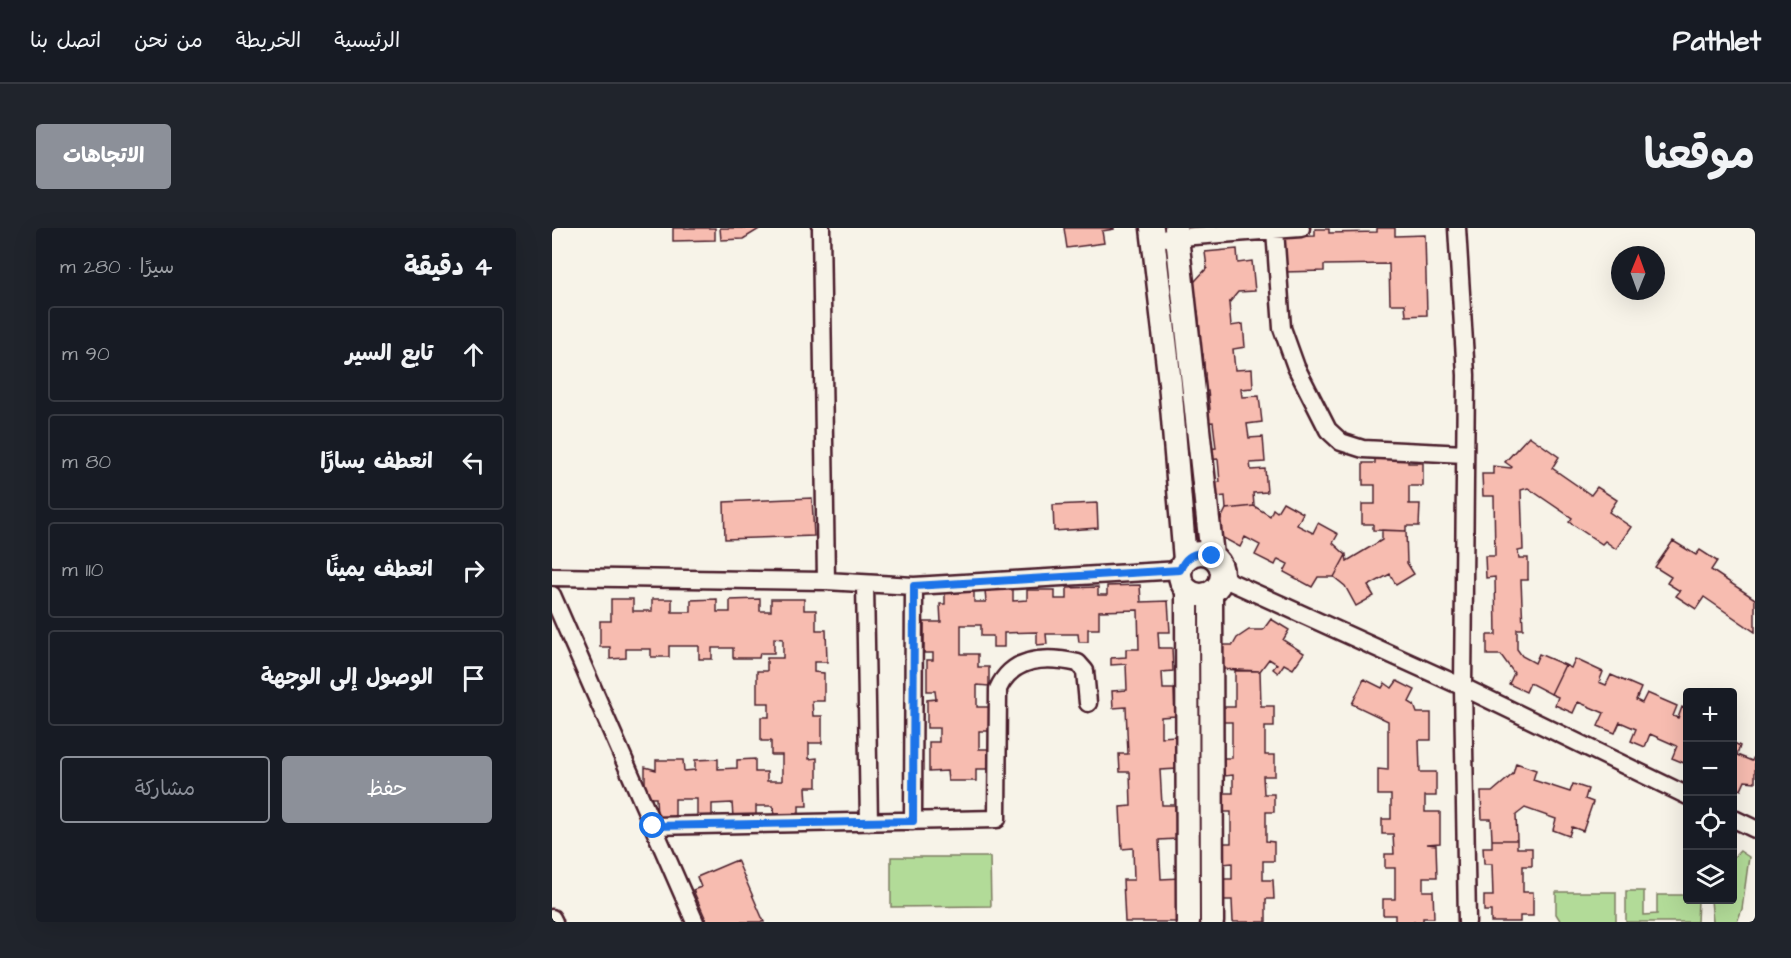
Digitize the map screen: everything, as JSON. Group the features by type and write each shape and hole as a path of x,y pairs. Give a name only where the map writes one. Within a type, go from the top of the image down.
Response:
{"street":[{"path":"821,228 826,581"},
{"path":"1188,922 1184,573 1153,233 1300,228"},
{"path":"1457,228 1466,375 1463,687 1467,922"},
{"path":"1275,230 1282,328 1296,367 1328,430 1341,442 1362,449 1465,454"},
{"path":"1177,233 1212,556 1222,569 1216,586 1212,922"},
{"path":"552,577 826,581 914,586 1184,573 1200,553 1212,556"},
{"path":"1184,573 1202,596 1216,586"},
{"path":"865,584 868,822"},
{"path":"913,821 914,586"},
{"path":"1216,586 1463,687 1683,794"},
{"path":"552,595 695,922"},
{"path":"653,826 998,819 999,689 1004,675 1016,665 1032,660 1078,663 1085,671 1088,703"},
{"path":"1737,820 1755,828"}],"green space":[{"path":"1740,851 1749,857 1742,909 1737,922 1713,922 1711,904 1737,904 1737,854"},
{"path":"891,857 990,857 991,906 891,907"},
{"path":"1626,891 1644,891 1644,915 1657,914 1657,895 1683,895 1683,904 1698,904 1697,922 1626,922"},
{"path":"1556,892 1616,892 1616,922 1561,922 1556,914"}],"building":[{"path":"673,228 715,228 715,240 673,241"},
{"path":"720,228 761,228 743,239 721,240"},
{"path":"1064,228 1114,229 1102,231 1104,243 1067,248"},
{"path":"1377,228 1395,228 1395,236 1425,235 1427,315 1406,316 1405,304 1390,304 1389,264 1324,265 1324,271 1283,272 1282,237 1315,236 1315,229 1329,229 1329,233 1377,232"},
{"path":"1237,249 1238,263 1252,261 1255,291 1238,292 1229,303 1231,326 1243,324 1245,347 1233,349 1235,370 1252,369 1253,388 1241,389 1242,397 1259,396 1262,422 1247,424 1249,438 1263,437 1265,462 1250,463 1251,470 1265,469 1267,492 1253,493 1254,506 1226,509 1225,496 1208,498 1207,484 1220,482 1218,459 1205,460 1204,449 1216,448 1213,422 1202,423 1201,410 1210,409 1208,391 1197,392 1195,376 1205,375 1203,354 1191,355 1189,334 1200,333 1198,311 1188,312 1185,282 1195,281 1207,268 1205,252"},
{"path":"1529,436 1559,457 1552,468 1591,495 1597,487 1617,500 1609,512 1631,527 1616,549 1605,541 1602,544 1569,522 1572,518 1528,488 1521,490 1523,550 1518,551 1519,558 1528,558 1528,580 1521,580 1523,629 1517,629 1517,649 1522,656 1535,663 1539,654 1565,665 1551,694 1530,683 1526,692 1509,684 1514,673 1501,655 1487,655 1487,635 1496,635 1495,577 1486,578 1485,556 1495,556 1494,496 1483,496 1482,474 1493,474 1493,466 1511,468 1505,462"},
{"path":"1375,457 1408,457 1408,463 1423,463 1423,486 1409,486 1409,504 1420,504 1419,526 1406,526 1406,531 1373,530 1373,524 1362,524 1362,504 1375,504 1375,485 1363,485 1363,463 1375,463"},
{"path":"812,498 814,536 725,539 724,502"},
{"path":"1283,502 1303,513 1297,525 1313,533 1318,523 1338,534 1333,543 1346,555 1334,577 1318,577 1312,587 1284,572 1288,564 1278,559 1275,565 1255,555 1260,545 1245,537 1240,547 1214,533 1226,509 1254,506 1270,516 1273,509 1277,512"},
{"path":"1097,503 1098,528 1054,531 1053,505"},
{"path":"1382,530 1406,531 1407,563 1414,574 1396,585 1390,574 1368,586 1374,596 1356,606 1345,586 1334,577 1346,555 1347,561 1382,540"},
{"path":"1673,541 1696,555 1700,550 1717,561 1711,570 1755,599 1755,632 1704,597 1696,609 1676,596 1680,591 1667,583 1671,577 1655,567"},
{"path":"1140,585 1141,602 1168,601 1170,632 1158,632 1159,648 1172,648 1173,671 1162,672 1163,689 1174,689 1175,716 1161,717 1161,737 1176,736 1178,769 1160,770 1162,805 1175,805 1177,839 1159,840 1161,879 1180,878 1182,922 1125,922 1123,880 1134,880 1133,848 1122,849 1120,807 1131,806 1130,772 1120,772 1119,754 1128,754 1126,707 1113,708 1112,691 1127,690 1126,664 1111,665 1111,658 1126,657 1126,649 1139,649 1138,610 1099,611 1099,629 1088,629 1088,642 1079,642 1078,634 1046,634 1047,644 1037,645 1037,632 1004,633 1004,647 993,647 993,636 981,636 981,625 961,625 961,654 978,654 978,667 989,667 989,686 977,685 977,707 991,707 991,731 979,731 979,749 991,749 991,769 976,769 976,781 948,781 947,771 929,772 929,742 939,742 939,728 927,728 927,700 936,699 935,691 927,691 927,660 933,660 933,653 924,653 924,622 941,622 940,604 945,604 945,590 974,590 974,602 986,602 985,590 1013,589 1013,601 1027,600 1027,590 1055,590 1055,599 1067,599 1067,588 1098,587 1098,595 1107,595 1107,586"},
{"path":"611,599 633,599 633,611 652,611 652,599 672,599 672,612 691,612 691,600 717,599 717,612 730,612 730,600 760,599 760,611 771,611 771,599 804,599 804,610 816,610 816,630 826,630 827,662 814,662 814,672 824,673 824,701 812,701 813,716 822,716 822,743 809,743 809,759 817,758 817,787 806,787 807,806 799,806 799,816 774,816 773,806 756,806 756,816 733,817 732,803 712,804 712,817 697,817 697,799 675,799 675,818 657,818 656,798 645,798 645,767 656,770 656,760 683,760 684,771 695,770 695,760 718,759 718,769 737,768 737,760 755,759 755,772 767,772 767,781 782,781 782,755 771,755 771,741 761,741 761,717 769,717 769,703 757,703 757,671 767,671 767,658 783,658 783,639 774,638 774,653 760,653 759,658 733,658 733,648 712,648 712,659 699,659 699,646 669,646 669,657 651,657 651,649 626,649 626,658 610,659 610,647 600,647 600,621 611,621"},
{"path":"1271,619 1289,630 1283,640 1304,653 1293,669 1284,664 1278,673 1273,669 1277,664 1269,659 1260,671 1220,669 1220,645 1233,645 1237,638 1249,630 1263,630"},
{"path":"1575,659 1603,672 1599,682 1606,685 1611,675 1641,688 1636,700 1642,703 1647,693 1677,706 1673,716 1678,718 1683,708 1683,763 1672,758 1677,746 1650,734 1645,747 1631,741 1636,729 1620,722 1615,733 1598,726 1604,713 1578,702 1573,713 1555,705 1558,697 1551,694 1565,665 1571,668"},
{"path":"1235,671 1260,671 1261,706 1274,706 1274,727 1265,727 1265,755 1275,755 1275,776 1263,776 1264,794 1274,794 1274,812 1266,812 1266,841 1274,842 1274,861 1263,861 1263,880 1273,880 1274,899 1266,899 1266,922 1233,922 1232,900 1223,900 1223,879 1232,879 1232,863 1223,864 1223,843 1231,843 1231,812 1223,812 1223,793 1233,793 1233,775 1224,776 1223,758 1232,758 1232,722 1223,722 1223,707 1235,707"},
{"path":"1364,679 1382,688 1385,683 1392,688 1397,681 1415,690 1409,702 1414,705 1417,713 1431,713 1431,740 1419,740 1420,772 1436,772 1436,796 1425,796 1425,812 1440,812 1440,843 1427,844 1436,845 1437,877 1423,877 1423,891 1433,891 1434,918 1423,918 1423,922 1395,922 1395,915 1383,915 1383,899 1395,899 1395,868 1385,868 1385,854 1394,854 1393,834 1382,834 1382,819 1391,819 1391,795 1378,795 1378,769 1388,770 1388,721 1352,704"},
{"path":"1755,754 1755,782 1745,781 1741,790 1737,788 1737,755 1752,761"},
{"path":"1516,763 1536,770 1533,780 1570,792 1573,784 1588,789 1585,799 1593,802 1583,831 1572,827 1569,836 1553,830 1556,819 1525,808 1516,815 1517,840 1492,840 1491,819 1482,819 1481,792 1492,792 1513,774"},
{"path":"1492,840 1517,840 1517,848 1532,848 1532,866 1523,866 1523,892 1533,892 1533,916 1520,916 1520,922 1491,922 1491,911 1484,911 1484,896 1493,896 1492,864 1484,864 1483,847 1492,847"},
{"path":"737,860 764,922 707,922 693,890 701,887 697,877"}],"route":[{"path":"653,826 913,821 914,586 1180,570 1183,562 1191,555 1200,553 1212,556"}]}
